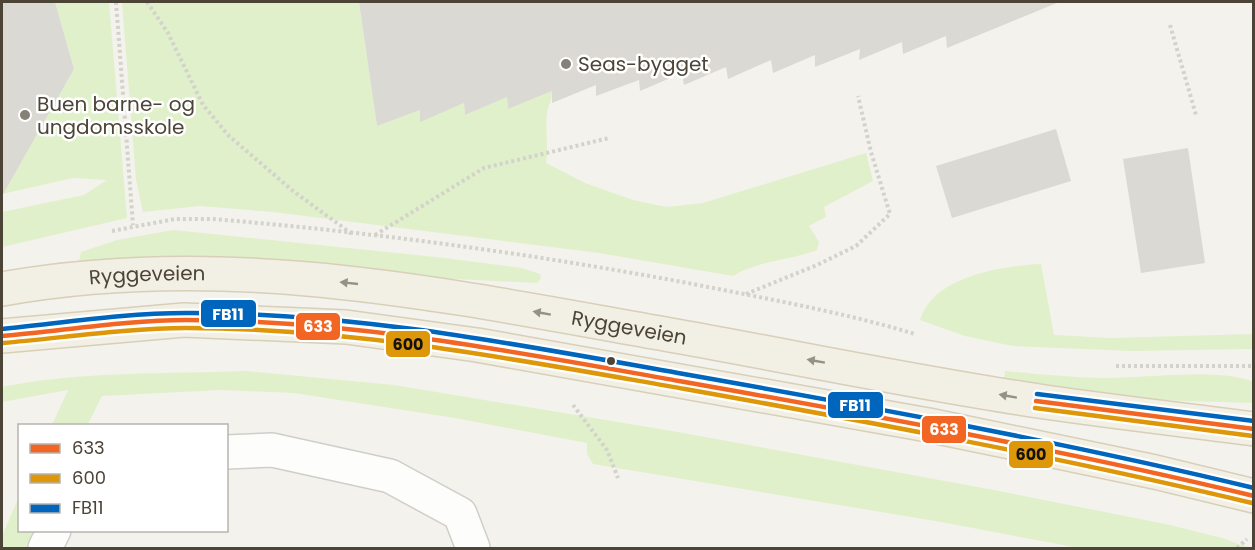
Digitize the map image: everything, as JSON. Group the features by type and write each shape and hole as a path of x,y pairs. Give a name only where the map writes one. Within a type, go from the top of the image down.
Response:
{"main road":[{"name":"Ryggeveien","path":"2,289 35,283 157,272 264,274 407,289 1044,402 1254,429"},
{"path":"2,336 184,320 345,327 477,345 928,425 1155,472 1254,496"}],"lane":[{"path":"228,452 272,450 390,476 460,514 473,549"},
{"path":"45,549 54,532"}],"path":[{"path":"116,2 133,225"},
{"path":"147,2 168,33 203,105 229,136 293,191 353,235"},
{"path":"1170,25 1196,115"},
{"path":"746,294 817,265 856,246 890,214 871,152 858,96"},
{"path":"373,236 484,168 609,138"},
{"path":"568,399 607,450 618,478"},
{"path":"1237,549 1250,536"}],"green space":[{"path":"55,2 109,2 127,218 2,247 2,212 84,195 107,180 73,178 2,194 2,166 22,160 74,69"},
{"path":"122,2 359,2 377,126 420,110 420,121 464,103 465,115 507,97 508,109 552,91 547,114 546,163 585,183 633,200 666,207 703,203 866,153 873,181 824,207 826,217 809,226 819,242 817,250 752,267 733,276 599,253 273,212 200,206 143,212 136,180"},
{"path":"173,230 522,268 540,274 541,278 537,283 435,278 297,261 209,256 79,262 81,252 117,240"},
{"path":"1041,264 1054,335 1111,338 1253,334 1253,349 1131,351 1013,346 965,336 920,320 927,305 953,283 970,276 1007,267"},
{"path":"246,371 394,385 672,431 994,490 1170,525 1222,538 1250,548 1079,548 941,522 593,464 587,454 587,443 455,418 294,393 221,390 102,396 88,424 52,424 68,390 2,402 2,387 62,378"},
{"path":"1005,371 1097,378 1221,375 1253,382 1253,403 1153,400 1004,379"},
{"path":"18,499 18,532 37,532 29,548 2,548 2,536"}],"building":[{"name":"Buen barne- og ungdomsskole","path":"2,2 55,2 74,69 2,196"},
{"name":"Seas-bygget","path":"359,2 1057,3 947,48 946,36 903,54 902,42 859,60 860,49 815,67 815,55 773,73 771,60 728,79 726,67 684,85 682,73 640,91 639,80 596,96 596,85 552,103 552,91 508,109 507,97 465,115 464,103 420,122 420,110 377,126"},
{"path":"1056,129 1071,181 952,218 936,166"},
{"path":"1188,148 1205,263 1141,273 1123,159"}],"transit line":[{"name":"FB11","path":"2,329 163,313 248,314 372,324 556,351 895,412 1111,455 1254,488"},
{"name":"633","path":"2,336 164,320 248,321 372,332 556,359 895,420 1111,463 1254,496"},
{"name":"600","path":"3,343 118,331 186,328 312,333 437,348 623,378 898,428 1111,471 1252,503"},
{"name":"FB11","path":"1037,394 1254,421"},
{"name":"633","path":"1036,401 1254,429"},
{"name":"600","path":"1035,408 1253,436"}],"place":[{"name":"Seas-bygget","path":"566,64"},
{"name":"Buen barne- og ungdomsskole","path":"25,115"}]}
